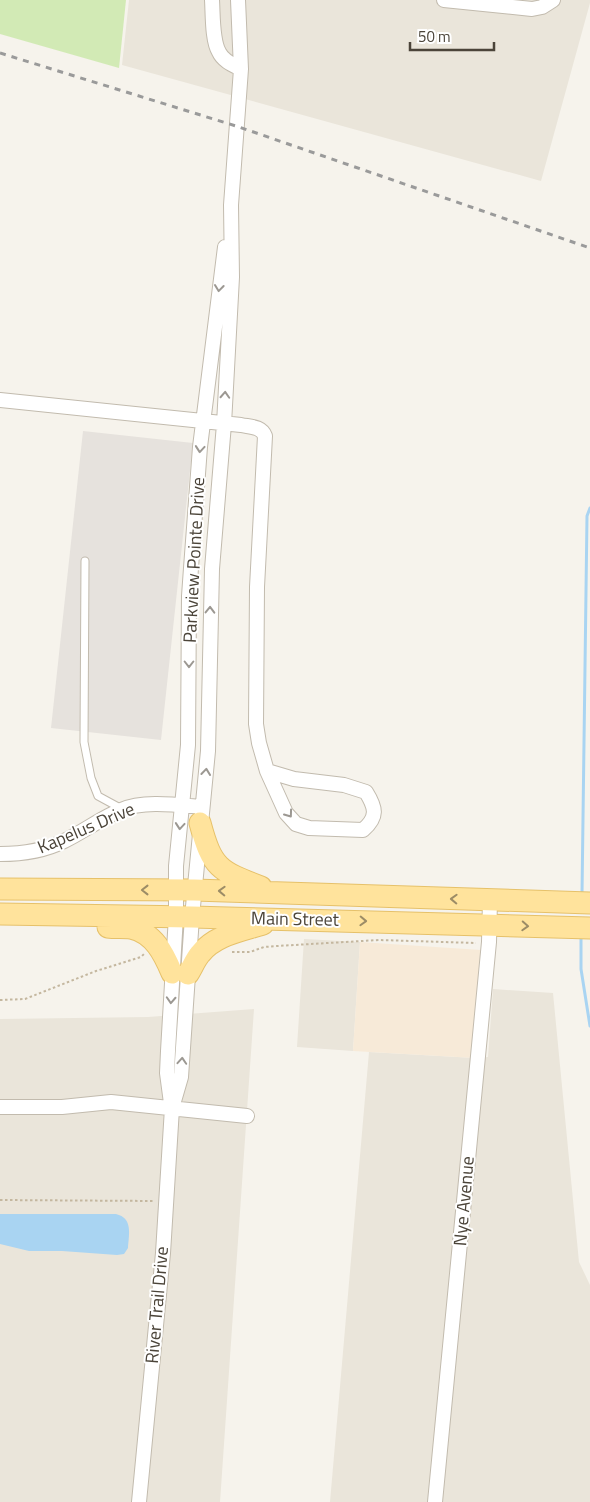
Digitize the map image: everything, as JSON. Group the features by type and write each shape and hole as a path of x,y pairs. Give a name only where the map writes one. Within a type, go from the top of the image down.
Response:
{"main road":[{"path":"201,815 210,853 215,863 222,870 234,876 278,893"},
{"name":"Main Street","path":"0,889 185,890 590,902"},
{"name":"Main Street","path":"0,914 281,919 489,933 555,928 590,928"},
{"path":"55,914 80,926 132,928 144,933 153,940 180,974 214,942 230,934 281,919"}],"street":[{"path":"212,0 215,42 219,54 229,63 241,69"},
{"name":"Parkview Pointe Drive","path":"185,890 176,866 188,745 189,596 202,422 231,205 241,69 238,0"},
{"path":"444,0 532,9 542,7 553,0"},
{"name":"Parkview Pointe Drive","path":"184,916 185,890 201,815 208,751 212,570 224,424 232,277 231,205"},
{"path":"0,400 259,428 265,436 257,587 256,724 267,771 286,813 296,824 309,828 363,830 371,823 374,814 372,802 366,792 344,785 294,779 267,771"},
{"name":"Kapelus Drive","path":"0,854 15,854 50,847 63,842 122,809 139,805 181,806 201,815"},
{"name":"Nye Avenue","path":"435,1502 489,933 490,900"},
{"name":"River Trail Drive","path":"139,1502 166,1202 172,1108 167,1073 180,974 184,916"},
{"path":"0,1107 62,1107 111,1102 247,1116"}],"lane":[{"path":"86,561 84,742 91,778 98,796 122,809"}],"path":[{"path":"214,942 221,951 250,952 264,947 379,940 479,944 489,933"},
{"path":"0,1000 25,999 96,971 141,957 153,940"},
{"path":"0,1200 166,1202"}],"shaded area":[{"path":"129,0 590,0 590,3 541,181 122,65"},
{"path":"83,431 193,443 161,740 51,728"},
{"path":"304,939 360,942 353,1051 297,1047"},
{"path":"360,942 481,950 475,1058 353,1051"},
{"path":"493,989 553,993 579,1262 590,1285 590,1502 330,1502 369,1052 475,1058 488,1057"},
{"path":"254,1009 220,1502 0,1502 0,1019 148,1017"}],"green space":[{"path":"0,0 126,0 119,68 0,34"}],"water":[{"path":"0,1214 116,1214 128,1223 128,1248 124,1254 117,1255 29,1251 0,1244"}],"waterway":[{"path":"582,894 587,516 590,508"},
{"path":"581,935 581,969 590,1026"}],"railway":[{"path":"0,53 236,126 590,248"}]}
